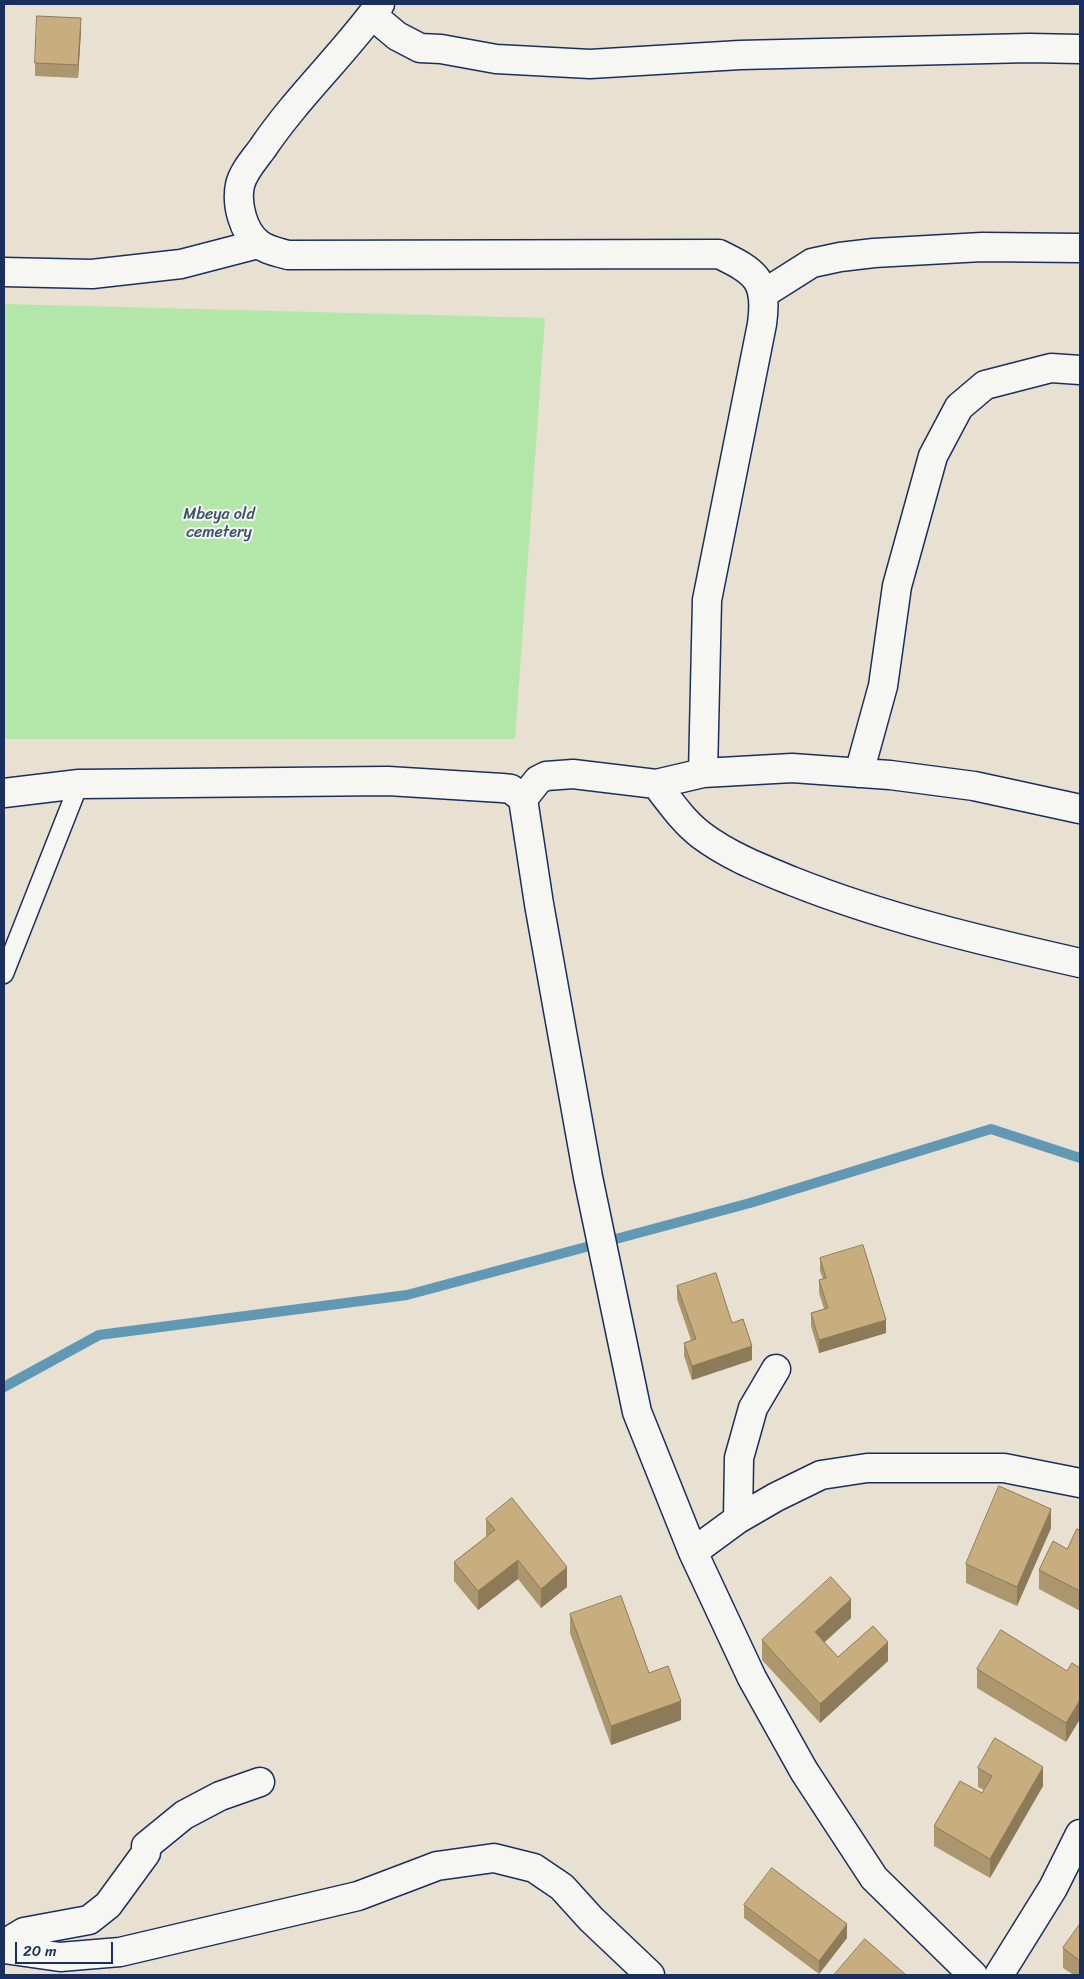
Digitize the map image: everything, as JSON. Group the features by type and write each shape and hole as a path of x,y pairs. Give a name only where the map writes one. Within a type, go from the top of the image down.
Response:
{"street":[{"path":"703,773 707,600 762,324 765,302 759,281 740,264 719,254 288,255 270,250 258,244 244,223 239,203 241,184 249,168 280,121 376,10 397,36 420,48 441,49 496,58 590,64 740,55 1030,48 1080,49"},
{"path":"4,272 92,274 181,264 258,244"},
{"path":"763,294 812,263 874,252 982,247 1080,248"},
{"path":"860,773 883,686 896,586 933,456 959,407 985,385 1051,368 1080,370"},
{"path":"523,799 538,780 546,776 573,774 656,784 703,773 792,768 860,773 974,786 1080,809"},
{"path":"4,792 79,784 388,781 511,789 523,799 539,904 588,1177 637,1412 693,1552 752,1678 804,1771 874,1878 973,1975"},
{"path":"656,784 684,820 702,835 740,859 842,901 915,922 1080,964"},
{"path":"738,1519 740,1458 753,1408 776,1369"},
{"path":"693,1552 738,1519 776,1497 821,1475 867,1468 1004,1468 1080,1483"},
{"path":"4,1949 14,1938 24,1932 89,1920 108,1905 146,1853 146,1846 184,1815 220,1796 260,1782"},
{"path":"998,1975 1053,1888 1080,1834"},
{"path":"4,1949 60,1957 120,1952 358,1896 437,1866 494,1858 534,1868 562,1887 650,1975"}],"lane":[{"path":"4,974 79,784"}],"green space":[{"name":"Mbeya old cemetery","path":"4,304 545,318 515,739 4,739"}],"building":[{"path":"37,16 81,18 78,65 35,63"},
{"path":"863,1245 886,1320 819,1340 811,1313 828,1308 819,1280 826,1278 820,1258"},
{"path":"716,1273 732,1323 743,1319 752,1346 692,1366 684,1343 696,1339 677,1286"},
{"path":"999,1486 1051,1509 1017,1587 966,1564"},
{"path":"512,1498 567,1567 541,1589 518,1560 478,1591 454,1562 495,1530 486,1519"},
{"path":"1077,1529 1080,1530 1080,1591 1039,1570 1053,1541 1067,1549"},
{"path":"831,1577 851,1599 815,1632 838,1657 873,1626 888,1642 820,1704 762,1640"},
{"path":"621,1596 649,1673 668,1666 681,1701 611,1726 570,1614"},
{"path":"1001,1630 1067,1671 1072,1663 1080,1668 1080,1700 1066,1723 977,1669"},
{"path":"995,1738 1043,1767 990,1859 934,1826 960,1781 982,1793 992,1776 978,1768"},
{"path":"772,1868 847,1924 819,1961 744,1905"},
{"path":"1080,1924 1080,1961 1063,1948"},
{"path":"865,1939 906,1975 834,1975"}],"waterway":[{"path":"4,1387 99,1335 407,1295 750,1203 991,1129 1080,1158"}]}
